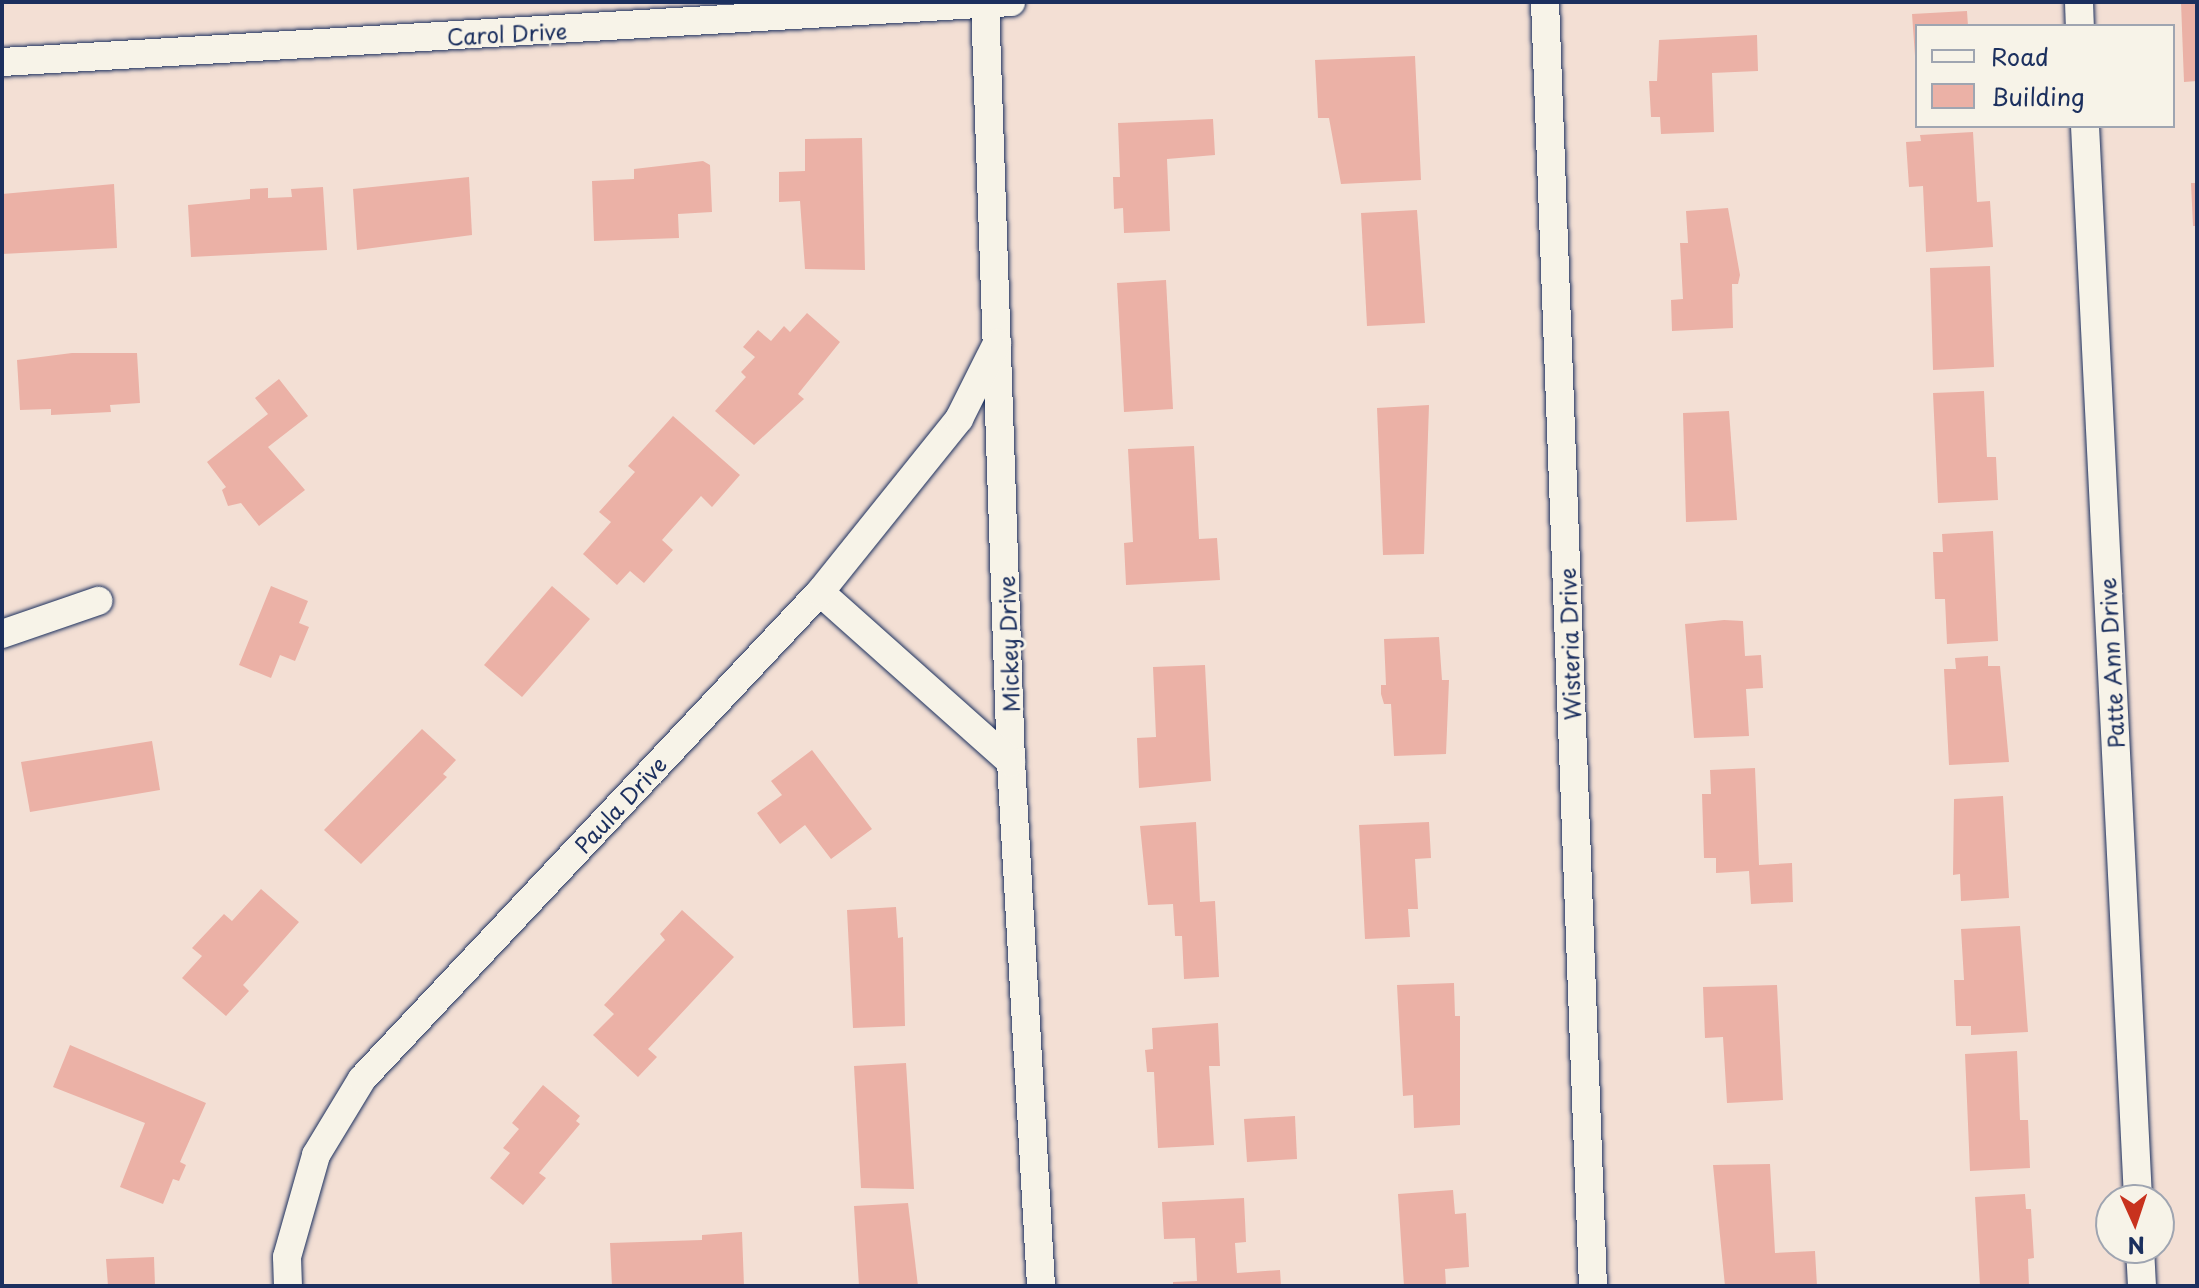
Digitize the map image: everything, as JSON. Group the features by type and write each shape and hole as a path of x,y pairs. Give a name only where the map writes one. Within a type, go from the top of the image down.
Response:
{"street":[{"name":"Wisteria Drive","path":"1545,2 1593,1286"},
{"path":"2079,2 2080,24"},
{"name":"Carol Drive","path":"2,62 994,3"},
{"name":"Mickey Drive","path":"994,3 998,340 1011,762 1041,1286"},
{"name":"Patte Ann Drive","path":"2085,128 2137,1184"},
{"name":"Paula Drive","path":"288,1286 287,1257 316,1155 362,1079 820,592 959,419 998,340"},
{"path":"820,592 1011,762"},
{"path":"2,634 98,601"},
{"path":"2141,1264 2142,1286"}],"building":[{"path":"2181,2 2197,2 2197,81 2184,82"},
{"path":"1967,11 1968,24 1915,24 1915,56 1912,14"},
{"path":"1757,35 1758,71 1712,73 1714,132 1661,134 1660,117 1651,117 1649,81 1657,81 1659,40"},
{"path":"1415,56 1421,180 1341,184 1329,118 1318,118 1315,60"},
{"path":"1213,119 1215,155 1167,159 1170,231 1124,233 1123,208 1114,209 1113,177 1120,177 1118,123"},
{"path":"1973,132 1977,202 1990,201 1993,247 1926,252 1923,186 1909,187 1906,142 1921,141 1920,135"},
{"path":"862,138 865,270 805,269 800,201 779,202 779,172 805,171 805,139"},
{"path":"703,161 710,165 712,212 678,214 679,238 594,241 592,181 634,179 634,169"},
{"path":"469,177 472,235 357,250 353,189"},
{"path":"2191,183 2197,183 2197,226 2193,226"},
{"path":"114,184 117,248 2,254 2,194"},
{"path":"323,187 327,250 191,257 188,205 250,199 250,189 268,188 268,198 292,197 291,189"},
{"path":"1728,208 1740,275 1738,284 1732,284 1733,328 1672,331 1671,300 1683,299 1680,243 1688,243 1686,211"},
{"path":"1417,210 1425,323 1367,326 1361,213"},
{"path":"1990,266 1994,367 1933,370 1930,268"},
{"path":"1166,280 1173,409 1124,412 1117,283"},
{"path":"807,313 840,342 798,394 804,399 754,445 715,411 746,377 741,372 755,357 743,347 758,330 771,341 784,326 790,332"},
{"path":"72,353 137,353 140,403 110,405 111,412 51,415 51,409 20,410 17,360"},
{"path":"279,379 308,416 268,447 305,490 259,526 241,503 228,506 222,490 226,487 207,462 268,414 255,398"},
{"path":"1984,391 1987,457 1996,457 1998,500 1938,503 1933,393"},
{"path":"1429,405 1424,554 1383,555 1377,408"},
{"path":"1729,411 1737,520 1686,522 1683,413"},
{"path":"673,416 740,475 712,507 701,496 662,540 673,550 644,583 630,571 617,585 583,554 611,522 599,512 635,472 628,466"},
{"path":"1194,446 1199,539 1217,538 1220,580 1126,585 1124,543 1133,542 1128,449"},
{"path":"1993,531 1998,641 1947,644 1945,599 1935,599 1933,552 1943,552 1942,534"},
{"path":"271,586 308,601 299,623 309,627 295,661 280,655 271,678 239,665"},
{"path":"552,586 590,619 522,697 484,665"},
{"path":"1743,621 1745,656 1761,655 1763,688 1746,689 1749,736 1694,738 1685,624"},
{"path":"1439,637 1442,680 1449,680 1446,754 1394,756 1391,704 1384,704 1381,694 1381,685 1386,685 1384,639"},
{"path":"1988,656 1988,666 2000,666 2009,762 1949,765 1944,669 1956,669 1955,658"},
{"path":"1205,665 1211,781 1139,788 1137,738 1156,737 1153,667"},
{"path":"422,729 456,760 443,774 447,777 361,864 324,830"},
{"path":"152,741 160,790 30,812 21,762"},
{"path":"812,750 872,829 831,859 805,825 780,844 757,813 782,795 771,781"},
{"path":"1755,768 1759,865 1792,863 1793,902 1751,904 1749,871 1716,873 1716,858 1704,858 1702,794 1711,794 1710,770"},
{"path":"2003,796 2009,898 1961,901 1960,874 1953,875 1954,799"},
{"path":"1196,822 1200,902 1215,901 1219,977 1184,979 1182,936 1175,936 1173,904 1148,905 1140,826"},
{"path":"1429,822 1431,858 1415,859 1418,909 1408,909 1410,937 1365,939 1359,825"},
{"path":"261,889 299,922 243,985 249,991 226,1016 182,978 202,956 192,948 224,914 232,921"},
{"path":"896,907 898,938 903,937 905,1026 853,1028 847,910"},
{"path":"682,910 734,957 648,1049 657,1057 638,1077 593,1035 614,1014 604,1005 665,940 660,934"},
{"path":"2020,926 2028,1032 1971,1035 1971,1026 1956,1026 1954,980 1964,980 1961,929"},
{"path":"1454,983 1455,1016 1460,1016 1460,1125 1414,1128 1413,1095 1403,1096 1397,985"},
{"path":"1777,985 1783,1100 1727,1103 1723,1037 1705,1038 1703,987"},
{"path":"1218,1023 1220,1066 1209,1066 1214,1145 1158,1148 1154,1072 1147,1072 1145,1050 1153,1049 1152,1028"},
{"path":"70,1045 206,1103 180,1162 186,1165 179,1181 173,1179 163,1204 120,1187 145,1123 53,1087"},
{"path":"2017,1051 2020,1120 2028,1120 2030,1168 1970,1171 1965,1054"},
{"path":"906,1063 914,1189 861,1188 854,1066"},
{"path":"543,1085 580,1116 576,1121 580,1124 539,1173 546,1178 523,1205 490,1178 510,1153 503,1148 519,1129 512,1123"},
{"path":"1295,1116 1297,1159 1247,1162 1244,1119"},
{"path":"1770,1164 1775,1253 1815,1251 1817,1286 1725,1286 1713,1165"},
{"path":"1453,1190 1455,1214 1466,1213 1469,1267 1445,1269 1446,1286 1404,1286 1398,1194"},
{"path":"2025,1194 2026,1209 2031,1209 2034,1258 2028,1259 2029,1286 1980,1286 1975,1197"},
{"path":"1244,1198 1246,1242 1235,1243 1237,1273 1280,1270 1281,1286 1173,1286 1173,1282 1197,1281 1195,1238 1164,1239 1162,1202"},
{"path":"908,1203 918,1286 859,1286 854,1206"},
{"path":"742,1232 744,1286 612,1286 610,1243 702,1240 702,1235"},
{"path":"154,1257 155,1286 108,1286 106,1259"}]}
